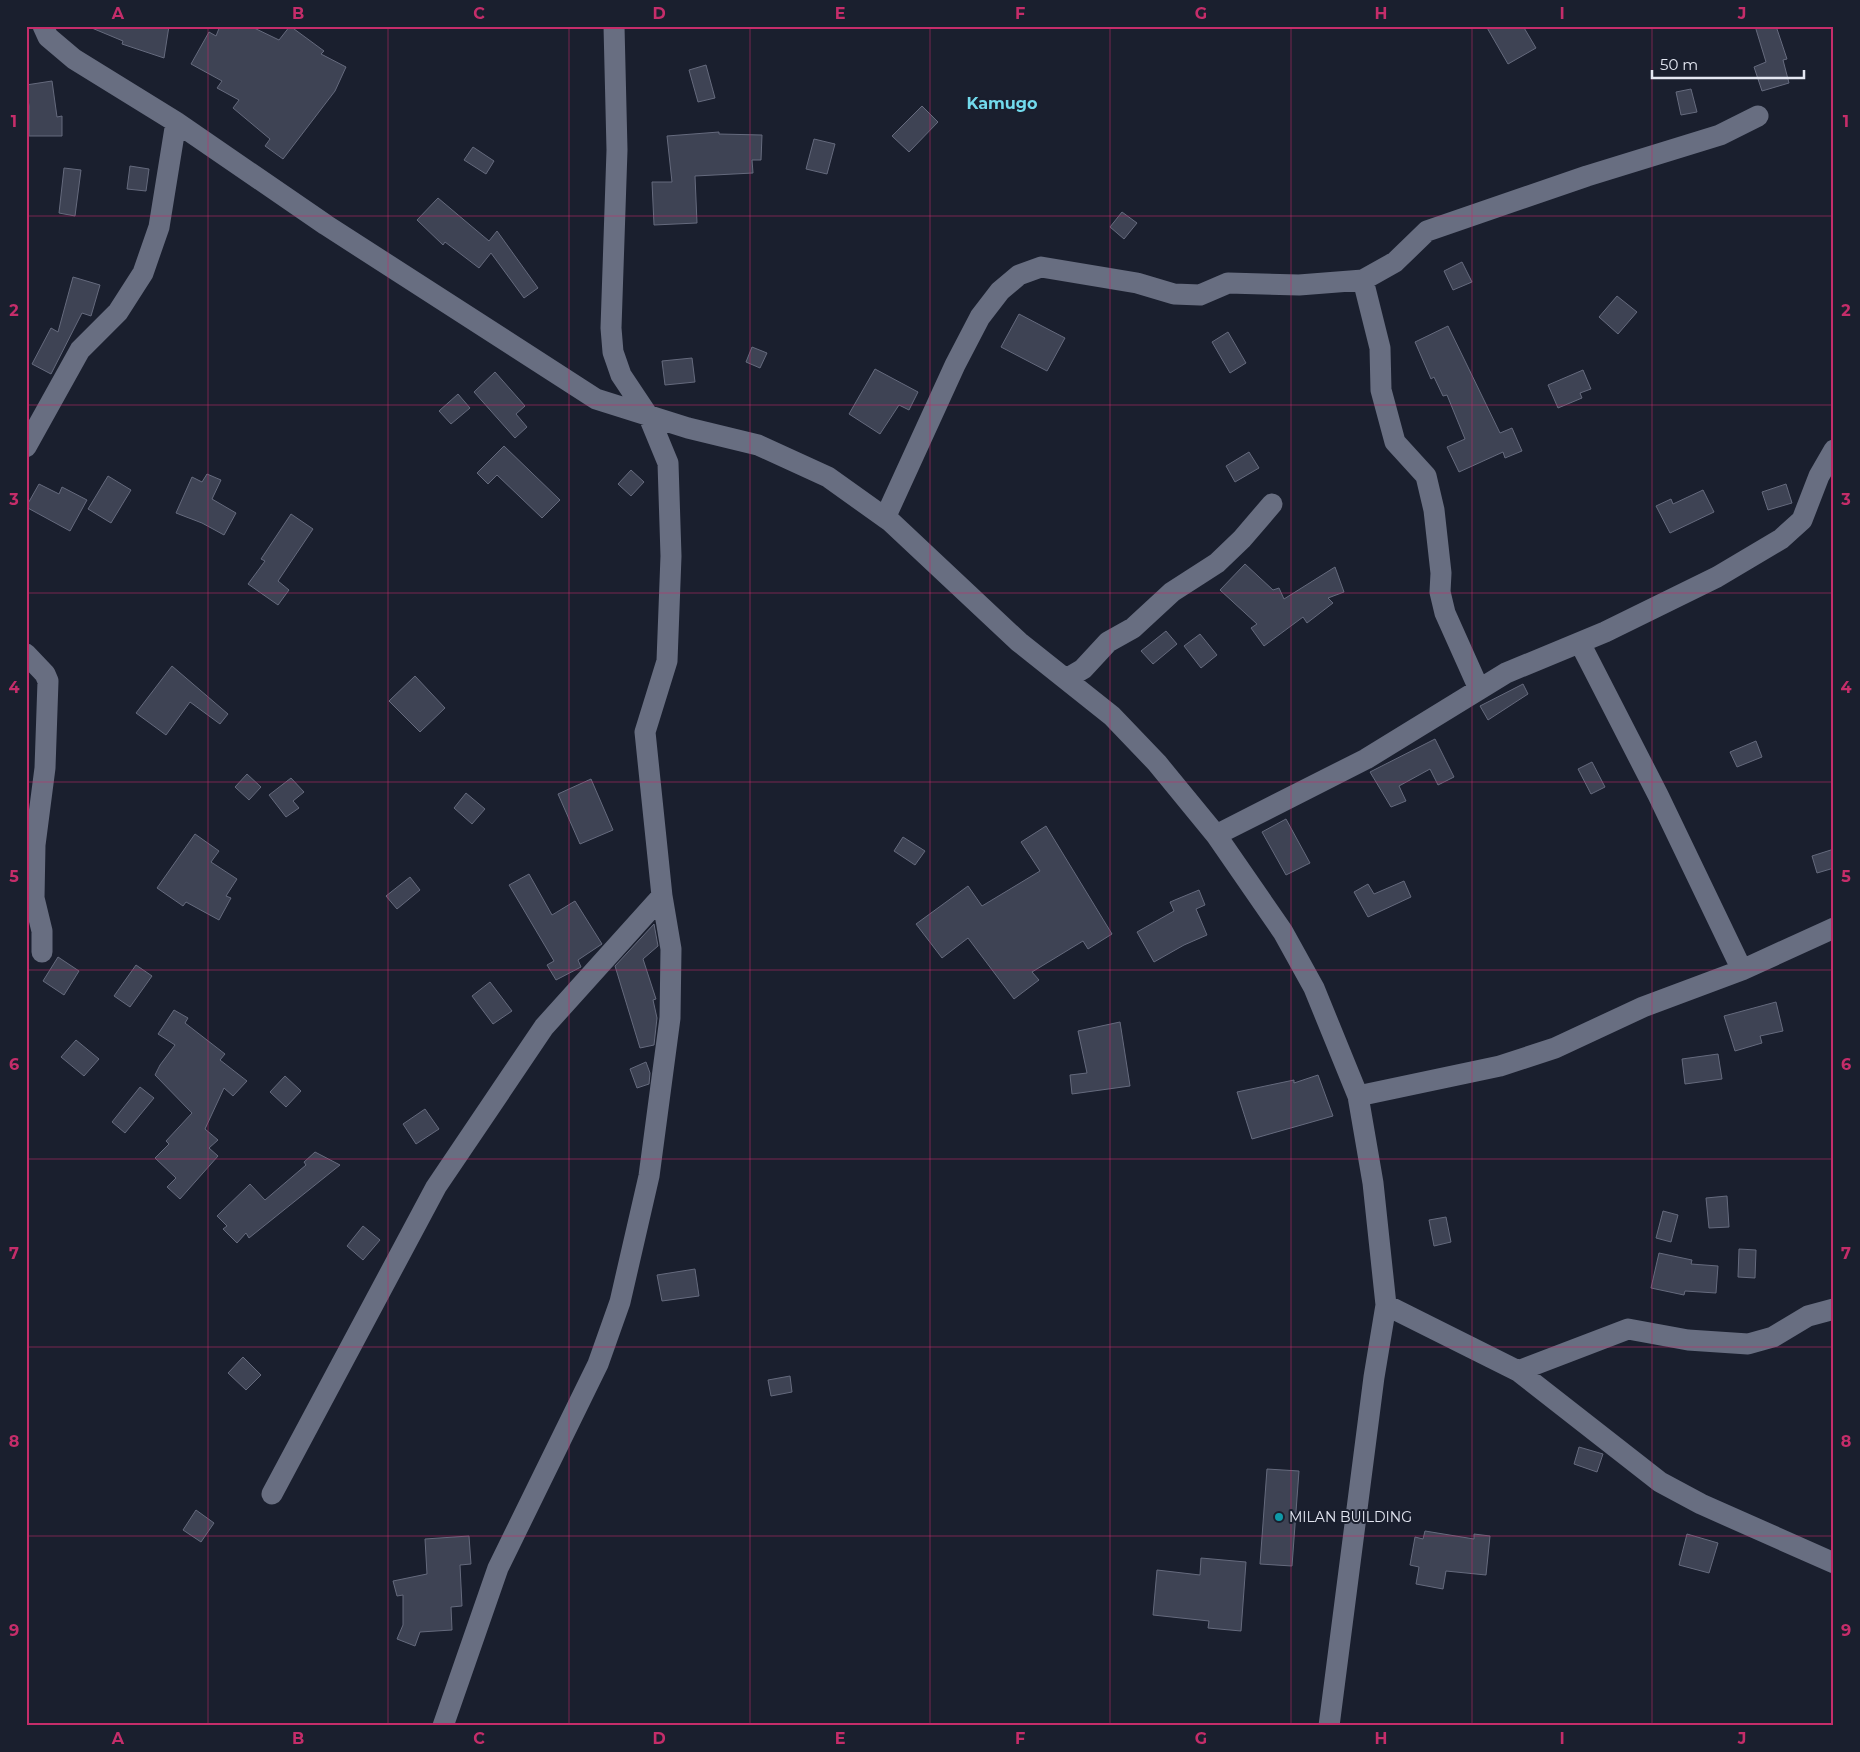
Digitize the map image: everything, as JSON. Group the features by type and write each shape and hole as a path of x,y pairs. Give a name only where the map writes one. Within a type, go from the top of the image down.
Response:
{"street":[{"path":"43,26 48,36 74,59 176,122 326,225 596,399 649,416 758,445 828,477 885,518 1019,642 1119,722 1157,762 1216,835 1283,932 1314,988 1358,1096 1373,1183 1386,1305 1372,1387 1329,1714 1329,1726"},
{"path":"443,1726 498,1568 598,1364 620,1302 649,1176 670,1018 671,949 662,896 646,732 667,661 670,496 668,463 649,416 621,375 613,352 611,328 617,150 614,26"},
{"path":"885,518 955,365 980,317 1000,291 1019,275 1041,267 1137,283 1174,294 1200,295 1228,283 1299,285 1363,280 1396,262 1427,232 1586,176 1720,135 1758,116"},
{"path":"26,447 80,350 118,312 143,272 159,227 176,122"},
{"path":"1363,280 1380,348 1381,390 1395,442 1426,476 1434,510 1441,573 1440,592 1445,613 1479,689"},
{"path":"1216,835 1366,760 1506,673 1580,643 1717,577 1781,539 1802,520 1819,476 1834,450"},
{"path":"1066,679 1083,669 1108,642 1133,628 1172,592 1217,563 1242,539 1272,504"},
{"path":"1580,643 1658,795 1742,970"},
{"path":"26,654 45,674 48,681 45,768 35,845 34,898 42,931 42,952"},
{"path":"272,1494 436,1187 544,1027 662,896"},
{"path":"1358,1096 1500,1066 1555,1048 1643,1007 1742,970 1834,928"},
{"path":"1386,1305 1518,1371 1660,1482 1701,1504 1834,1563"},
{"path":"1518,1371 1628,1328 1688,1340 1748,1344 1773,1337 1808,1316 1834,1309"}],"building":[{"path":"87,26 169,26 164,58 122,44 123,41"},
{"path":"220,26 250,26 279,40 290,26 324,51 321,54 346,67 335,91 283,159 265,146 270,139 233,108 239,100 217,88 222,81 191,64 209,32 216,36"},
{"path":"1486,26 1523,26 1536,48 1508,64"},
{"path":"1755,26 1776,26 1787,59 1783,60 1789,83 1762,91 1754,67 1766,62"},
{"path":"706,65 715,98 698,102 689,70"},
{"path":"52,81 57,117 62,116 62,136 29,136 29,106 26,85"},
{"path":"1691,89 1697,112 1681,115 1676,92"},
{"path":"922,106 938,122 909,152 892,136"},
{"path":"719,132 719,134 762,135 761,160 752,160 753,173 695,176 697,223 654,225 652,182 672,182 667,136"},
{"path":"814,139 835,144 827,174 806,169"},
{"path":"473,147 494,161 486,174 464,160"},
{"path":"130,166 149,169 146,191 127,189"},
{"path":"64,168 81,170 75,216 59,213"},
{"path":"438,198 489,241 497,231 538,288 524,298 491,253 479,268 445,242 443,245 417,220"},
{"path":"1122,212 1137,223 1124,239 1110,227"},
{"path":"1462,262 1472,282 1453,290 1444,271"},
{"path":"73,277 100,285 91,316 82,313 51,374 32,364 51,328 58,332"},
{"path":"1617,296 1637,312 1618,334 1599,317"},
{"path":"1019,314 1065,338 1047,371 1001,347"},
{"path":"1448,326 1500,433 1512,428 1522,451 1505,458 1503,452 1459,472 1447,447 1465,439 1447,395 1443,396 1434,377 1431,379 1415,342"},
{"path":"1228,332 1246,363 1230,373 1212,342"},
{"path":"752,347 767,353 760,368 746,362"},
{"path":"692,358 695,382 665,385 662,361"},
{"path":"875,369 918,392 909,410 899,405 880,434 849,414"},
{"path":"1583,370 1591,389 1580,393 1582,398 1558,408 1548,385"},
{"path":"495,372 525,406 516,414 527,427 515,438 474,392"},
{"path":"458,394 470,408 451,424 439,411"},
{"path":"504,446 560,500 542,518 497,475 488,484 477,473"},
{"path":"1249,452 1259,468 1235,482 1226,466"},
{"path":"631,470 644,482 631,496 618,484"},
{"path":"207,474 221,480 212,499 236,513 224,535 202,523 176,513 192,477 202,482"},
{"path":"108,476 131,490 111,523 88,509"},
{"path":"39,484 59,494 62,487 87,500 70,531 26,507"},
{"path":"1786,484 1792,503 1768,510 1762,492"},
{"path":"1703,490 1714,512 1670,533 1656,506 1671,499 1673,504"},
{"path":"291,514 313,529 278,581 289,590 278,605 248,584 265,561 261,559"},
{"path":"1245,564 1273,590 1279,588 1284,599 1335,567 1344,592 1328,598 1333,603 1307,623 1303,617 1264,646 1251,628 1257,624 1220,590"},
{"path":"1166,631 1177,644 1153,664 1141,651"},
{"path":"1200,634 1217,655 1201,668 1184,646"},
{"path":"172,666 228,714 220,724 190,702 166,735 136,713"},
{"path":"415,676 445,708 420,732 389,701"},
{"path":"1523,684 1528,694 1488,720 1480,706"},
{"path":"1435,739 1454,777 1438,785 1430,769 1399,786 1406,801 1391,807 1370,772"},
{"path":"1756,741 1762,757 1737,767 1730,752"},
{"path":"1592,762 1605,787 1591,794 1578,769"},
{"path":"247,774 261,787 249,800 235,787"},
{"path":"291,778 304,792 293,801 299,808 286,817 269,795"},
{"path":"591,779 613,830 580,844 558,794"},
{"path":"466,793 485,809 472,824 454,808"},
{"path":"1286,819 1310,863 1286,875 1262,832"},
{"path":"1046,826 1112,934 1088,949 1083,941 1032,972 1039,980 1014,999 968,938 942,958 916,924 968,886 982,906 1040,871 1021,842"},
{"path":"195,834 219,851 211,862 237,879 226,896 231,898 219,920 186,902 183,906 157,888"},
{"path":"903,837 925,851 915,865 894,851"},
{"path":"1834,849 1834,868 1817,873 1812,856"},
{"path":"529,874 552,915 575,901 602,944 578,960 581,967 556,980 547,965 554,961 509,885"},
{"path":"410,877 420,890 397,909 386,896"},
{"path":"1404,881 1411,897 1368,917 1354,892 1368,884 1374,894"},
{"path":"1199,890 1205,905 1196,909 1207,935 1184,945 1154,962 1137,932 1174,911 1170,902"},
{"path":"654,924 658,946 643,959 656,999 653,1000 657,1018 654,1045 640,1048 615,966"},
{"path":"58,957 79,971 64,995 43,981"},
{"path":"136,965 152,976 130,1007 114,996"},
{"path":"490,982 512,1011 493,1024 472,996"},
{"path":"1776,1002 1783,1031 1760,1036 1762,1043 1735,1051 1724,1016"},
{"path":"174,1010 188,1018 185,1023 225,1054 220,1060 247,1081 233,1096 224,1088 205,1129 218,1140 209,1148 218,1156 180,1199 167,1187 176,1178 155,1158 169,1144 166,1141 192,1113 155,1075 175,1045 158,1034"},
{"path":"1120,1022 1130,1086 1072,1094 1070,1075 1087,1073 1078,1031"},
{"path":"76,1040 99,1059 84,1076 61,1057"},
{"path":"1718,1054 1722,1079 1685,1084 1682,1059"},
{"path":"646,1062 650,1073 649,1084 637,1088 630,1069"},
{"path":"1318,1075 1333,1116 1252,1139 1237,1092 1294,1080 1294,1083"},
{"path":"285,1076 301,1091 286,1107 270,1092"},
{"path":"140,1087 154,1098 125,1133 112,1122"},
{"path":"425,1109 439,1129 416,1144 403,1124"},
{"path":"315,1152 340,1165 249,1238 246,1233 237,1243 223,1229 227,1226 217,1216 250,1184 265,1200 306,1165 304,1162"},
{"path":"1727,1196 1729,1227 1709,1228 1706,1198"},
{"path":"1663,1211 1678,1215 1671,1242 1656,1238"},
{"path":"1446,1217 1451,1242 1434,1246 1429,1220"},
{"path":"363,1226 380,1240 363,1260 347,1246"},
{"path":"1739,1249 1756,1250 1755,1278 1738,1277"},
{"path":"1659,1253 1692,1260 1691,1264 1718,1266 1716,1293 1685,1291 1684,1295 1651,1288"},
{"path":"695,1269 699,1296 662,1301 657,1275"},
{"path":"243,1357 261,1375 246,1390 228,1373"},
{"path":"790,1376 792,1392 771,1396 768,1380"},
{"path":"1579,1447 1603,1454 1597,1472 1574,1464"},
{"name":"MILAN BUILDING","path":"1267,1469 1299,1471 1292,1566 1260,1564"},
{"path":"196,1510 214,1523 201,1542 183,1530"},
{"path":"1425,1531 1474,1539 1474,1534 1490,1536 1486,1575 1446,1571 1443,1589 1416,1584 1419,1567 1410,1565 1415,1537 1423,1539"},
{"path":"1687,1534 1718,1543 1709,1573 1679,1565"},
{"path":"469,1536 471,1564 460,1565 462,1606 451,1607 452,1630 420,1632 415,1646 397,1639 403,1625 403,1595 397,1596 393,1581 427,1574 425,1539"},
{"path":"1201,1558 1246,1562 1241,1631 1208,1628 1209,1621 1153,1615 1157,1570 1200,1575"}],"place":[{"name":"MILAN BUILDING","path":"1279,1517"}],"district":[{"name":"Kamugo","path":"1002,103"}]}
